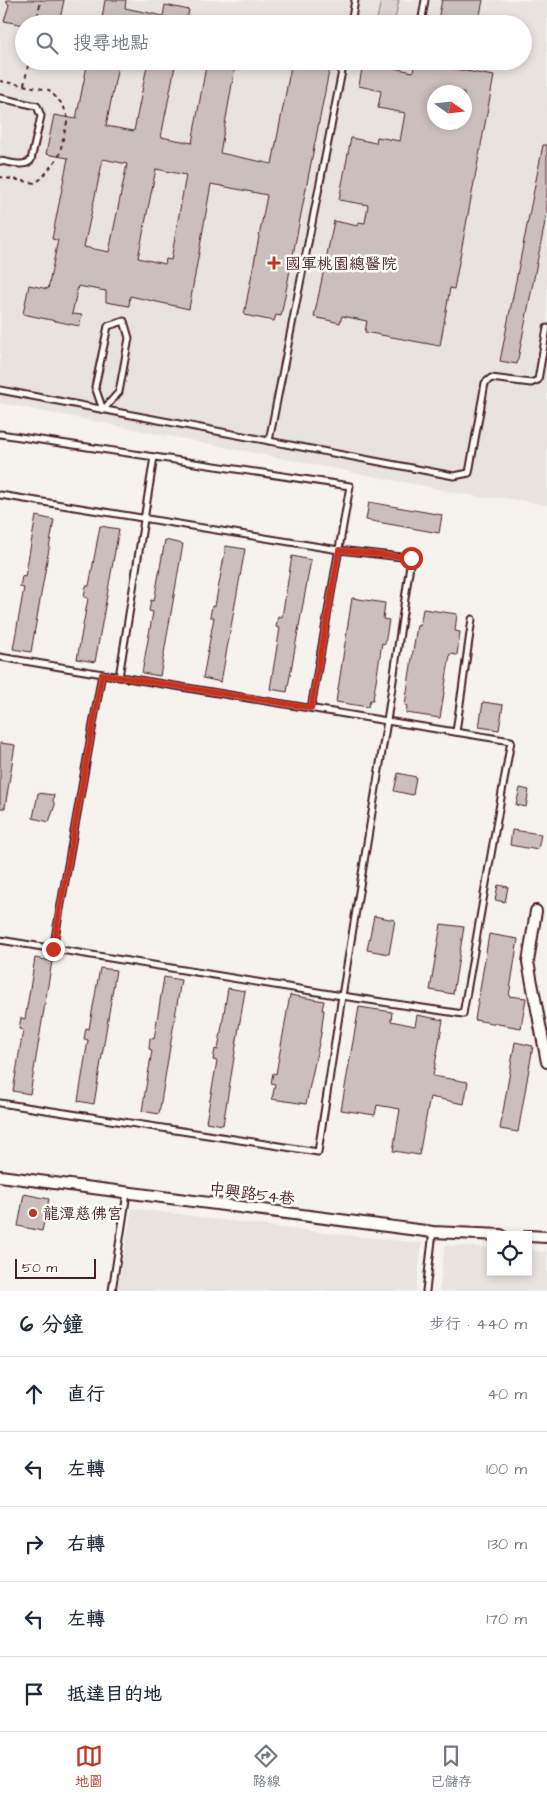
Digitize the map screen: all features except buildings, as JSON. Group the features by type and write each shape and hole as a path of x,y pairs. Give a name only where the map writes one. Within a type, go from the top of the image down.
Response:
{"street":[{"path":"536,911 528,962 547,1062"},
{"name":"中興路54巷","path":"0,1176 433,1232 487,1234"},
{"path":"532,1236 547,1236"}],"lane":[{"path":"352,15 355,0"},
{"path":"422,15 425,0"},
{"path":"269,441 342,70"},
{"path":"0,98 37,106 41,116 29,164 24,165 0,161"},
{"path":"124,320 129,338 119,392 103,410 95,387 108,326 124,320"},
{"path":"0,390 454,476 469,473 485,383 491,378 531,383 538,380 547,328"},
{"path":"0,434 350,486 311,708"},
{"path":"119,677 154,457"},
{"path":"0,495 339,550 411,558 387,721 318,1152 0,1103"},
{"path":"456,732 472,619"},
{"path":"0,658 511,741 464,1014 0,940"},
{"path":"53,949 102,674"},
{"path":"112,1291 127,1192"},
{"path":"426,1291 433,1232"}],"path":[{"path":"38,15 41,0"},
{"path":"24,86 27,70"},
{"path":"0,81 50,90 63,104 68,118 59,156 42,178 35,183 0,177"}],"shaded area":[{"name":"國軍桃園總醫院","path":"0,0 547,0 547,505 504,498 484,498 0,403"},
{"path":"381,0 399,0 396,15 378,15"},
{"path":"132,1208 291,1229 422,1243 416,1291 117,1291"},
{"path":"445,1245 487,1248 487,1276 532,1276 532,1250 547,1252 547,1291 439,1291"}],"place":[{"name":"國軍桃園總醫院","path":"274,263"},
{"name":"龍潭慈佛宮","path":"33,1213"}],"route":[{"path":"53,949 102,674 311,708 339,550 411,558"}]}
